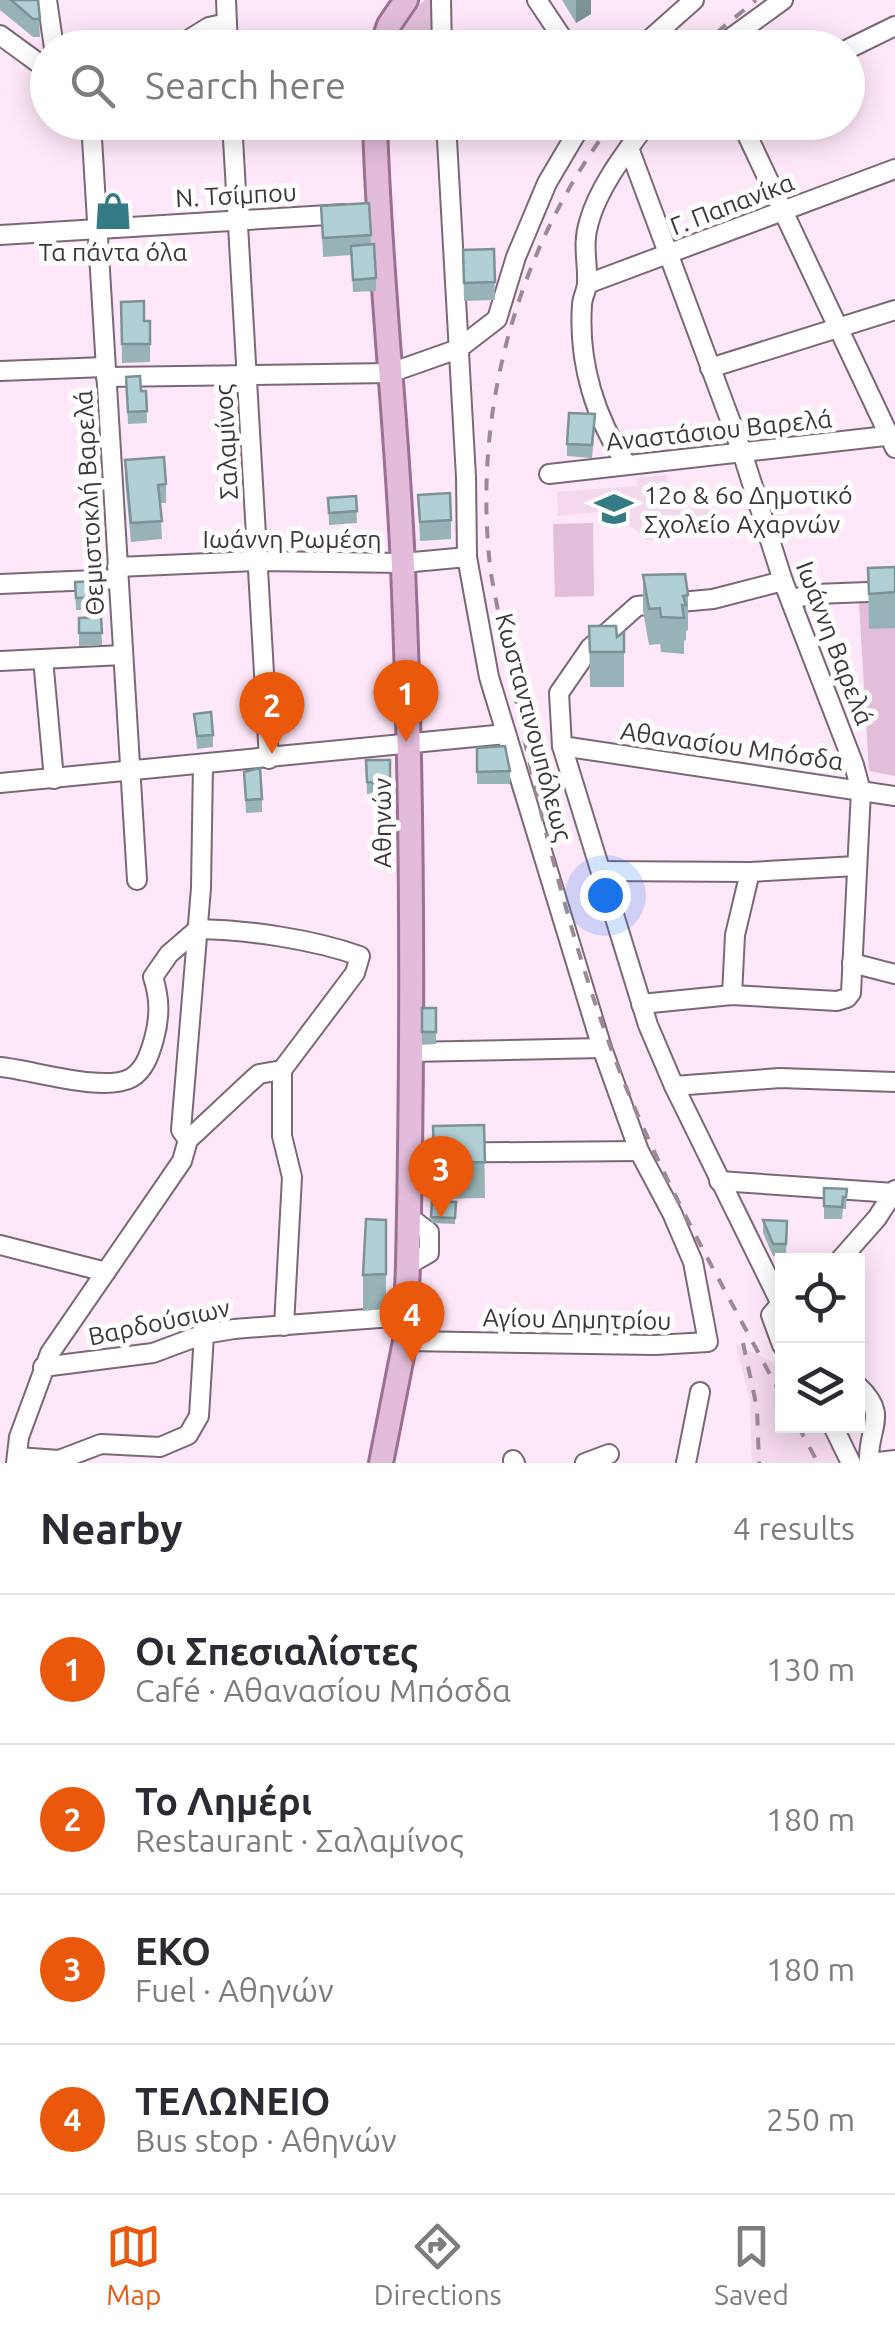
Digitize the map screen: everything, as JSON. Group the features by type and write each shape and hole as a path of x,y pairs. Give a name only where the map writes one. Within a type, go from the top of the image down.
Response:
{"main road":[{"path":"388,30 406,0"},
{"name":"Αθηνών","path":"376,140 403,563 409,744 408,1265 404,1341 381,1463"}],"street":[{"path":"47,0 51,30"},
{"path":"226,0 227,30"},
{"path":"441,0 442,30"},
{"path":"536,0 557,30"},
{"path":"653,30 671,6 694,0"},
{"path":"742,30 783,0"},
{"path":"204,30 227,23"},
{"path":"865,41 895,26"},
{"path":"0,36 30,57"},
{"name":"Θεμιστοκλή Βαρελά","path":"92,140 138,880"},
{"name":"Σαλαμίνος","path":"233,140 269,758"},
{"name":"Κωσταντινουπόλεως","path":"447,140 467,558 489,677 602,1048 639,1151 658,1191"},
{"path":"0,371 390,373 458,349 498,319 516,257 546,183 573,140"},
{"path":"627,465 609,439 592,396 583,346 582,302 587,284 584,262 589,222 604,188 635,140"},
{"path":"750,140 893,440"},
{"name":"Ιωάννη Βαρελά","path":"629,148 742,452 783,581 860,790 848,998 837,1001 732,995"},
{"name":"Γ. Παπανίκα","path":"587,284 895,169"},
{"name":"N. Τσίμπου","path":"0,234 378,212"},
{"path":"710,368 895,310"},
{"name":"Αναστάσιου Βαρελά","path":"549,474 893,440"},
{"name":"Ιωάννη Ρωμέση","path":"0,584 258,562 403,563 467,558"},
{"name":"Κωσταντινουπόλεως","path":"775,1290 674,1086 642,1004 562,746 559,693 590,648 637,606 713,598 783,581"},
{"path":"792,600 815,594 895,591"},
{"path":"0,661 123,655"},
{"path":"43,659 54,779"},
{"path":"0,783 506,734"},
{"name":"Αθανασίου Μπόσδα","path":"562,746 895,796"},
{"path":"188,1140 181,1130 198,930 202,764"},
{"path":"601,871 750,872 856,866"},
{"path":"642,1004 732,995 735,935 750,872"},
{"path":"0,1067 109,1085 135,1076 150,1054 156,1031 160,998 153,978 168,954 198,930 232,930 341,949 360,956 355,974 282,1070 282,1136 292,1177 284,1326"},
{"path":"852,963 895,974"},
{"path":"409,1052 602,1048"},
{"path":"204,1334 199,1416 188,1435 160,1447 101,1444 59,1460 16,1460 19,1437 43,1367 182,1162 188,1140 259,1074 282,1070"},
{"path":"674,1086 780,1078 895,1082"},
{"path":"408,1153 639,1151"},
{"path":"720,1180 894,1192 846,1253"},
{"name":"Αγίου Δημητρίου","path":"404,1341 656,1346 708,1342 693,1262 658,1191"},
{"path":"0,1244 106,1272"},
{"name":"Βαρδούσιων","path":"43,1367 153,1353 204,1334 406,1316"},
{"path":"686,1463 700,1392"},
{"path":"865,1401 877,1414 869,1442 869,1463 895,1460"},
{"path":"0,1432 19,1437"},
{"path":"585,1463 609,1454"}],"shaded area":[{"path":"425,0 433,0 434,30 400,30 411,12"},
{"name":"12ο & 6ο Δημοτικό Σχολείο Αχαρνών","path":"667,475 671,510 713,507 715,535 647,540 613,511 558,516 557,492 638,486 636,478"},
{"path":"593,523 594,596 555,597 553,524"},
{"path":"895,601 895,776 869,771 859,603"},
{"path":"736,1344 775,1364 775,1433 825,1433 840,1463 752,1463 750,1402"}],"building":[{"path":"11,0 38,0 40,19 33,19"},
{"path":"369,203 371,235 323,238 321,206"},
{"path":"374,244 376,278 353,280 351,246"},
{"path":"494,249 495,282 464,283 463,250"},
{"path":"144,301 144,321 150,321 150,344 122,344 121,302"},
{"path":"140,376 147,411 128,412 126,377"},
{"path":"569,413 595,414 592,445 567,444"},
{"path":"164,457 166,484 158,485 162,521 131,523 125,460"},
{"path":"450,493 451,520 420,522 418,495"},
{"path":"356,496 357,511 329,513 328,498"},
{"path":"895,567 895,592 869,594 868,568"},
{"path":"685,574 688,595 683,596 684,618 661,617 660,608 649,609 643,575"},
{"path":"100,581 101,597 76,598 75,582"},
{"path":"101,617 102,633 79,633 79,618"},
{"path":"589,626 616,626 617,637 624,632 624,652 590,652"},
{"path":"211,712 213,735 197,736 194,714"},
{"path":"505,746 510,771 477,772 477,748"},
{"path":"366,760 390,760 390,784 367,782"},
{"path":"260,768 262,799 246,800 244,772"},
{"path":"422,1008 436,1008 436,1032 422,1032"},
{"path":"484,1125 485,1162 434,1163 433,1126"},
{"path":"824,1188 847,1189 842,1207 824,1206"},
{"path":"432,1201 456,1202 455,1218 431,1217"},
{"path":"366,1219 386,1220 386,1274 363,1275"},
{"path":"763,1220 787,1221 786,1244 773,1244"}],"railway":[{"path":"720,30 756,0"},
{"path":"601,140 550,224 508,337 495,395 488,455 491,574 545,827 599,1013 656,1156 775,1384"},
{"path":"743,1343 757,1408 759,1463"},
{"path":"802,1433 818,1463"}],"place":[{"name":"Τα πάντα όλα","path":"113,211"},
{"name":"12ο & 6ο Δημοτικό Σχολείο Αχαρνών","path":"614,509"},
{"name":"Οι Σπεσιαλίστες","path":"406,742"},
{"name":"Το Λημέρι","path":"272,754"},
{"name":"EKO","path":"441,1218"},
{"name":"ΤΕΛΩΝΕΙΟ","path":"412,1363"}]}
